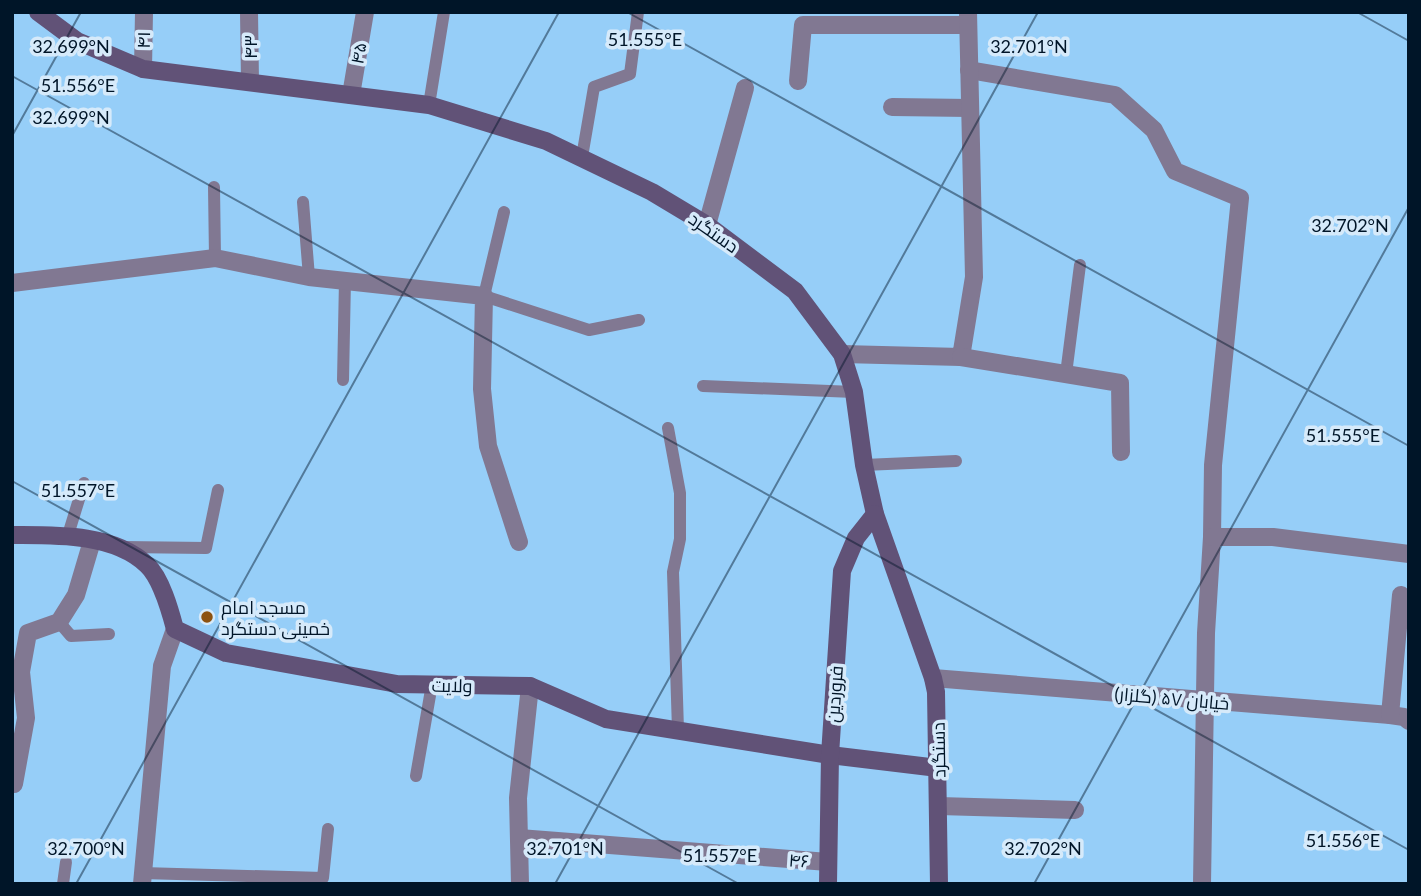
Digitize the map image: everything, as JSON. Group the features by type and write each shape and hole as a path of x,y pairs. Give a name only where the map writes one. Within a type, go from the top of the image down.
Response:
{"main road":[{"name":"دستگرد","path":"38,12 77,41 143,69 429,104 546,141 652,192 707,225 795,291 842,354 854,392 864,465 875,514 933,678 936,692 939,884"},
{"name":"فروردین","path":"828,884 830,755 842,571 856,538 875,514"},
{"path":"12,535 68,535 119,547 148,565 167,600 175,629"},
{"name":"ولایت","path":"175,629 226,653 397,684 530,686 606,719 830,755 938,768"}],"street":[{"name":"۴۱","path":"143,69 144,12"},
{"name":"۴۳","path":"249,12 250,82"},
{"name":"۴۵","path":"351,95 365,12"},
{"path":"798,81 803,25 968,19 974,277 961,357"},
{"path":"969,70 1115,95 1154,130 1175,171 1240,198 1213,466 1202,884"},
{"path":"707,225 745,88"},
{"path":"892,107 970,108"},
{"path":"12,283 215,258 309,276 484,296 482,389 488,446 519,542"},
{"path":"842,354 961,357 1121,383 1121,452"},
{"path":"1212,537 1273,537 1409,554"},
{"path":"14,785 21,672 28,633 59,622 76,595 92,541"},
{"path":"1390,715 1401,595"},
{"path":"142,879 162,666 175,629"},
{"name":"خیابان ۵۷ (گلزار)","path":"933,678 1390,715 1405,717 1409,721"},
{"path":"520,884 518,798 530,686"},
{"path":"939,806 1075,810"},
{"name":"۴۶","path":"519,838 828,862"}],"lane":[{"path":"429,104 444,12"},
{"path":"582,157 594,87 630,74 638,12"},
{"path":"214,187 215,258"},
{"path":"303,202 309,276"},
{"path":"504,212 484,296 589,330 639,320"},
{"path":"1066,374 1080,265"},
{"path":"343,380 345,280"},
{"path":"703,386 854,392"},
{"path":"668,428 680,493 680,539 673,572 678,730"},
{"path":"864,465 956,461"},
{"path":"68,535 84,483"},
{"path":"119,547 206,548 218,490"},
{"path":"59,622 71,636 110,634"},
{"path":"416,776 432,684"},
{"path":"142,879 323,878 328,829"},
{"path":"63,884 66,862"}],"place":[{"name":"مسجد امام خمینی دستگرد","path":"207,617"}]}
